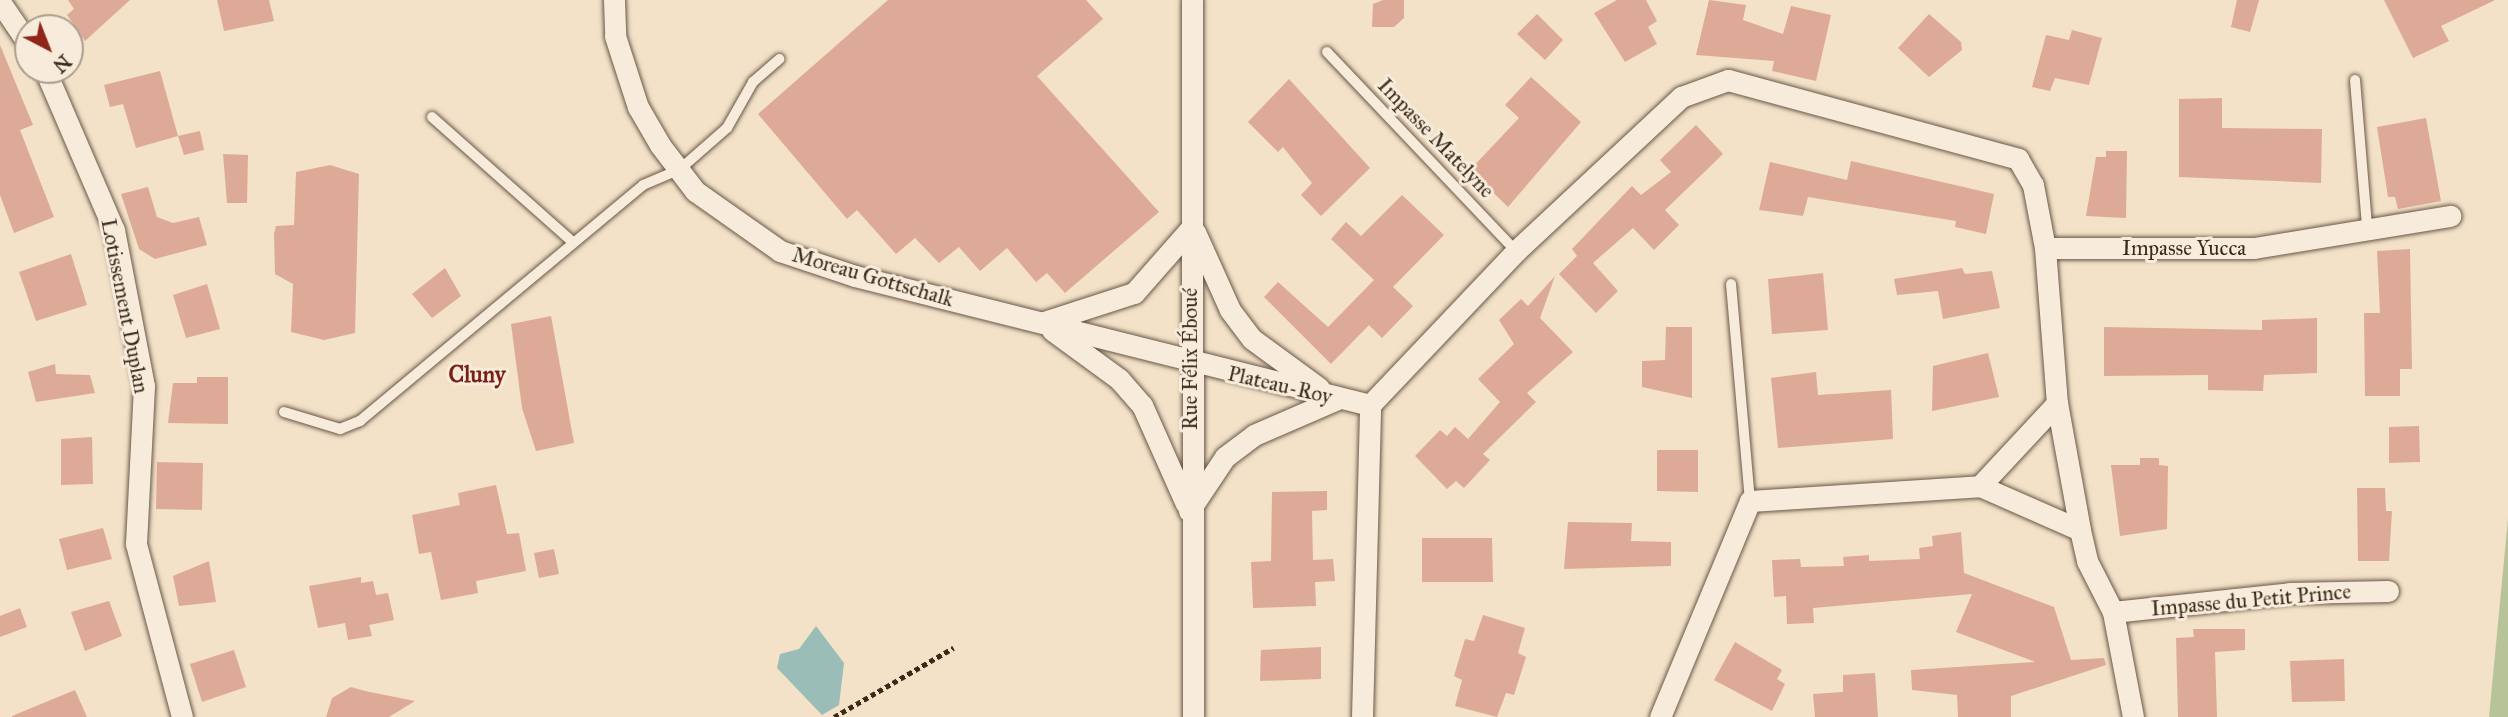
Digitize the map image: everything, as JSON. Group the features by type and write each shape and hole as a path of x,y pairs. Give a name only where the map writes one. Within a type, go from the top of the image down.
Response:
{"street":[{"name":"Moreau Gottschalk","path":"614,0 615,36 638,107 679,170 728,218 780,251 1191,363"},
{"name":"Rue Félix Éboué","path":"1192,0 1189,511 1193,717"},
{"path":"4,3 14,20"},
{"path":"1363,717 1370,405 1516,251 1681,97 1728,80 2018,159 2033,185 2045,248 2057,403 2080,530 2087,561 2113,612 2133,717"},
{"name":"Lotissement Duplan","path":"51,84 114,230 144,386 136,544 182,717"},
{"name":"Impasse Yucca","path":"2045,248 2254,248 2367,227 2450,216"},
{"path":"1041,322 1134,293 1192,227 1230,310 1252,339 1337,399"},
{"path":"1041,322 1119,379 1142,405 1189,511"},
{"name":"Plateau-Roy","path":"1191,363 1370,405"},
{"path":"1189,511 1225,457 1254,435 1337,399"},
{"path":"1980,486 2057,403"},
{"path":"1660,717 1750,501 1980,486 2080,530"},
{"name":"Impasse du Petit Prince","path":"2113,612 2290,593 2388,591"}],"lane":[{"name":"Impasse Matelyne","path":"1327,52 1516,251"},
{"path":"284,412 340,429 360,421 643,185 679,170 727,128 753,82 779,59"},
{"path":"2355,80 2367,227"},
{"path":"432,117 573,242"},
{"path":"1731,284 1750,501"}],"path":[{"path":"834,717 953,648"}],"green space":[{"path":"2508,519 2508,717 2489,717"}],"water":[{"path":"816,626 844,663 839,705 822,715 777,668 780,654 799,649"}],"building":[{"path":"68,0 130,0 85,41 84,14 68,14 74,9"},
{"path":"217,0 269,0 274,21 224,31"},
{"path":"888,0 1086,0 1103,19 1037,76 1159,212 1065,293 1047,273 1036,282 1007,248 980,271 959,247 939,263 915,238 896,254 857,210 847,219 758,114"},
{"path":"1383,0 1404,0 1404,18 1394,27 1372,27 1373,4"},
{"path":"1617,0 1646,0 1657,21 1648,27 1657,44 1625,62 1594,13"},
{"path":"1709,0 1746,5 1743,20 1783,34 1791,6 1831,15 1816,81 1772,71 1774,61 1696,55"},
{"path":"2237,0 2259,0 2250,32 2231,27"},
{"path":"2384,0 2495,0 2441,26 2449,41 2413,58"},
{"path":"1537,14 1563,40 1545,60 1517,34"},
{"path":"1929,14 1961,42 1962,50 1929,77 1898,48"},
{"path":"2072,30 2102,38 2089,85 2055,78 2050,91 2032,87 2046,35 2069,40"},
{"path":"0,45 33,125 20,130 54,217 14,233 0,195"},
{"path":"160,71 178,136 136,148 123,104 110,107 104,85"},
{"path":"1531,77 1581,122 1508,207 1470,170 1519,118 1505,105"},
{"path":"1289,79 1370,168 1321,216 1301,195 1312,183 1283,147 1278,152 1248,122"},
{"path":"2222,98 2222,128 2322,129 2321,183 2179,177 2179,99"},
{"path":"2426,118 2441,201 2398,209 2395,197 2388,197 2377,127"},
{"path":"1696,125 1723,154 1665,210 1679,225 1654,250 1633,228 1593,263 1618,291 1596,313 1559,274 1577,256 1572,249 1632,186 1641,195 1671,172 1660,160"},
{"path":"200,131 204,150 184,155 178,136"},
{"path":"2106,151 2127,151 2126,218 2086,216 2096,157 2106,157"},
{"path":"223,154 248,155 247,203 227,203"},
{"path":"1851,161 1994,194 1986,234 1955,227 1956,221 1808,197 1803,216 1759,210 1770,162 1847,180"},
{"path":"330,165 359,174 355,333 324,340 291,332 293,284 275,274 274,234 276,226 294,225 296,172"},
{"path":"148,187 157,217 173,223 199,217 207,245 155,259 139,249 121,194"},
{"path":"1402,195 1444,235 1393,287 1413,306 1382,338 1369,325 1331,364 1264,297 1278,282 1328,327 1374,280 1331,239 1346,222 1361,236"},
{"path":"2410,249 2412,369 2400,369 2400,396 2365,396 2364,313 2380,313 2377,251"},
{"path":"71,254 87,305 36,321 19,272"},
{"path":"445,268 461,296 432,318 412,294"},
{"path":"1962,268 1965,274 1992,271 2000,308 1943,319 1938,291 1897,295 1894,279"},
{"path":"1823,273 1828,330 1772,334 1768,279"},
{"path":"1555,276 1540,318 1573,352 1527,393 1536,402 1483,454 1490,460 1464,488 1456,481 1447,489 1415,456 1440,430 1447,436 1455,427 1468,439 1500,402 1478,379 1514,344 1499,320 1521,299 1528,306"},
{"path":"207,284 220,329 186,338 173,295"},
{"path":"551,316 574,443 536,451 522,408 511,324"},
{"path":"2317,318 2317,373 2264,375 2263,391 2208,390 2208,375 2104,376 2104,327 2262,330 2262,320"},
{"path":"1666,327 1692,327 1692,398 1642,387 1642,361 1665,360"},
{"path":"1988,353 1999,397 1932,411 1933,366"},
{"path":"55,364 56,374 90,375 95,393 36,402 28,372"},
{"path":"1816,372 1818,395 1891,390 1893,439 1778,448 1771,378"},
{"path":"197,377 228,377 228,424 168,423 173,383 197,383"},
{"path":"2419,426 2420,462 2389,463 2389,427"},
{"path":"92,437 93,484 61,485 61,439"},
{"path":"1657,450 1698,450 1698,492 1657,491"},
{"path":"2140,458 2159,458 2159,465 2168,466 2167,529 2120,536 2111,465 2140,465"},
{"path":"157,462 203,463 202,510 156,509"},
{"path":"496,485 507,534 519,533 526,571 476,581 478,593 441,600 431,552 419,554 412,515 460,505 458,493"},
{"path":"2357,488 2385,488 2386,511 2392,511 2389,561 2358,561"},
{"path":"1327,491 1327,510 1312,511 1313,560 1333,559 1335,581 1315,582 1316,606 1253,608 1251,562 1271,561 1272,492"},
{"path":"1568,522 1632,523 1631,541 1671,542 1671,566 1564,569"},
{"path":"103,528 112,559 67,570 59,539"},
{"path":"1961,532 1964,573 2054,607 2071,660 2104,658 2106,665 2011,696 2011,717 1958,717 1957,695 1912,690 1911,670 2035,662 1956,632 1972,594 1813,608 1814,623 1787,624 1786,596 1774,597 1772,560 1800,559 1801,567 1844,566 1843,557 1869,555 1869,561 1920,559 1919,548 1933,546 1932,536"},
{"path":"1422,538 1492,538 1493,582 1422,582"},
{"path":"554,549 559,574 539,578 534,553"},
{"path":"209,561 216,602 179,606 173,576"},
{"path":"361,577 361,583 373,581 376,595 388,593 394,620 369,625 372,636 348,640 345,623 318,628 309,586"},
{"path":"109,601 122,636 85,651 71,612"},
{"path":"20,608 27,627 0,637 0,616"},
{"path":"1483,615 1525,628 1518,653 1526,657 1514,695 1506,693 1497,717 1455,706 1462,680 1454,676 1465,639 1474,641"},
{"path":"2193,629 2245,629 2245,650 2215,652 2217,717 2178,717 2176,638 2194,637"},
{"path":"1735,642 1782,670 1777,679 1785,684 1772,711 1714,680"},
{"path":"1321,647 1321,679 1260,681 1261,650"},
{"path":"234,650 246,687 202,702 190,664"},
{"path":"2344,659 2345,701 2292,702 2290,661"},
{"path":"1875,673 1878,717 1815,717 1813,694 1843,692 1843,675"},
{"path":"351,687 415,701 389,717 326,717 332,698"},
{"path":"75,690 87,717 12,717 12,716"}],"district":[{"name":"Cluny","path":"477,374"}]}
